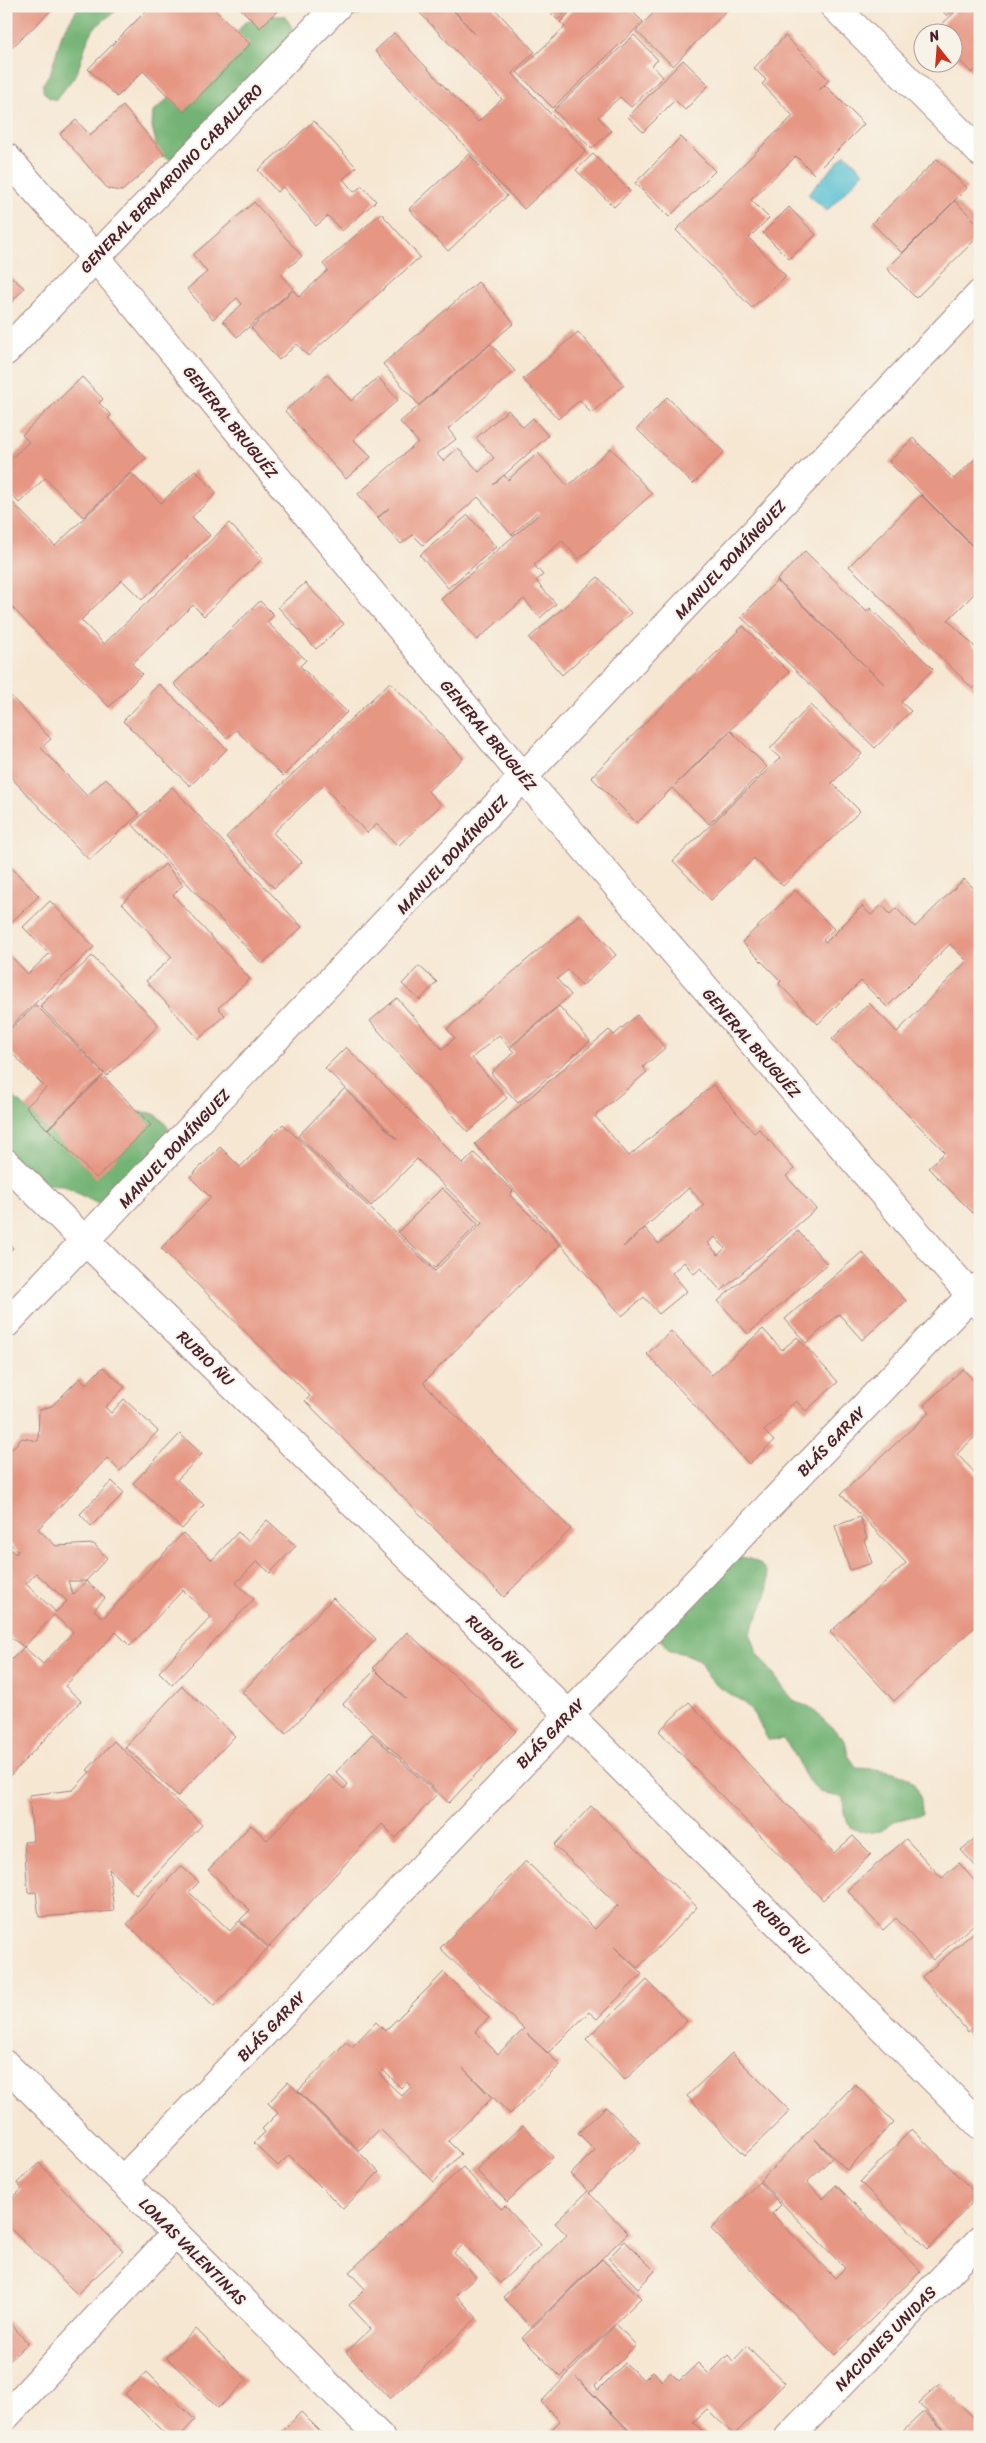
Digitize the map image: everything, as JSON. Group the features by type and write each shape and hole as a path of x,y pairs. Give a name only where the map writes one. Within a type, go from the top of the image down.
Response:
{"street":[{"name":"GENERAL BERNARDINO CABALLERO","path":"6,351 337,6"},
{"path":"834,6 980,152"},
{"name":"GENERAL BRUGUÉZ","path":"6,158 96,257 524,778 977,1296"},
{"name":"MANUEL DOMÍNGUEZ","path":"6,1324 980,294"},
{"name":"RUBIO ÑU","path":"6,1163 568,1714 980,2125"},
{"name":"BLÁS GARAY","path":"122,2181 568,1714 977,1296"},
{"name":"LOMAS VALENTINAS","path":"6,2065 380,2437"},
{"path":"6,2416 176,2234"},
{"name":"NACIONES UNIDAS","path":"789,2437 980,2240"}],"green space":[{"path":"79,6 122,6 94,28 86,44 77,73 56,100 49,98 43,91 43,84 51,71 62,34"},
{"path":"326,6 369,6 360,14 345,19"},
{"path":"256,16 285,16 293,29 295,44 255,102 225,102 173,160 159,155 152,127 153,112 176,91 215,65 243,24"},
{"path":"6,1075 15,1099 27,1108 52,1110 63,1113 74,1120 147,1112 160,1118 175,1138 104,1207 63,1186 6,1184"},
{"path":"742,1557 757,1562 764,1569 768,1577 766,1596 750,1633 757,1652 795,1702 810,1707 845,1740 848,1755 857,1768 893,1772 903,1775 911,1781 921,1799 922,1814 894,1821 881,1831 864,1833 850,1827 844,1813 843,1797 829,1795 811,1784 791,1749 783,1739 768,1740 750,1709 716,1685 708,1676 700,1660 686,1654 670,1651 660,1639 712,1563"}],"water":[{"path":"845,154 864,172 827,211 808,194"}],"building":[{"path":"6,6 56,6 6,53"},
{"path":"151,6 211,6 250,44 184,112 143,71 117,97 88,69"},
{"path":"238,6 282,6 260,28"},
{"path":"423,6 449,6 475,34 450,6 492,6 535,52 512,73 586,151 524,209 375,51 394,33 478,122 502,99 418,11"},
{"path":"544,6 572,6 558,20"},
{"path":"576,6 627,6 643,22 553,108 517,72 565,27 560,22"},
{"path":"660,6 731,6 673,66 636,31"},
{"path":"938,6 956,6 947,16"},
{"path":"961,6 980,6 980,65 972,73 964,65 964,22 944,22"},
{"path":"634,35 658,60 652,65 663,77 631,107 620,97 598,117 611,131 592,149 554,110"},
{"path":"785,36 829,80 819,90 825,85 864,124 814,174 796,156 751,200 769,218 749,238 786,276 752,308 676,230 793,116 762,84 766,80 754,68"},
{"path":"683,60 709,85 685,110 675,100 643,132 628,117"},
{"path":"123,106 164,154 122,191 108,189 60,134 76,120 90,135"},
{"path":"314,121 356,167 343,179 354,192 362,186 376,201 342,231 328,216 316,226 283,187 277,192 258,170"},
{"path":"681,137 715,171 669,217 635,183"},
{"path":"469,154 507,196 448,251 409,209"},
{"path":"593,154 630,191 614,207 576,170"},
{"path":"937,159 967,188 902,253 872,223"},
{"path":"955,201 980,226 980,235 916,298 887,269"},
{"path":"254,202 302,256 281,274 294,289 237,337 223,321 242,304 237,298 213,319 187,289 207,272 193,255"},
{"path":"789,207 816,235 789,259 763,233"},
{"path":"381,213 420,257 308,356 297,344 279,360 251,328 293,290 299,297 328,270 323,264"},
{"path":"6,272 24,288 6,309"},
{"path":"478,282 514,323 419,405 383,364"},
{"path":"578,332 624,385 591,413 580,400 558,419 523,379"},
{"path":"491,344 515,371 448,429 456,439 437,454 443,461 458,448 479,472 494,458 476,438 508,410 523,427 533,418 548,436 504,475 508,480 538,453 568,486 611,448 652,494 579,559 562,541 534,565 543,575 536,581 556,604 540,618 524,599 477,640 441,599 539,514 537,512 512,535 478,497 423,545 413,535 401,544 378,518 389,508 378,517 358,494 418,442 400,422"},
{"path":"327,374 351,401 378,377 398,400 353,439 371,457 346,479 285,411"},
{"path":"82,377 103,399 99,403 111,415 108,418 146,458 83,517 45,478 19,503 6,489 6,463 29,442 22,435"},
{"path":"667,397 724,452 693,484 637,429"},
{"path":"913,438 954,479 980,454 980,553 889,462"},
{"path":"195,470 217,493 192,517 210,535 142,600 122,580 81,620 104,644 229,523 263,558 204,616 193,605 132,664 142,674 109,707 6,601 6,496 55,546 131,473 161,503"},
{"path":"921,495 980,554 980,588 948,620 980,652 980,683 973,689 849,566"},
{"path":"468,515 496,547 448,588 420,555"},
{"path":"805,551 867,612 870,608 933,669 901,702 911,711 875,748 741,617 777,581 886,686 777,580"},
{"path":"598,577 631,613 562,675 529,638"},
{"path":"305,583 344,624 316,649 278,607"},
{"path":"260,601 274,615 267,622 306,660 300,666 347,712 283,776 236,730 227,738 174,684"},
{"path":"743,626 789,672 675,785 731,731 767,767 709,824 672,788 637,823 591,777"},
{"path":"390,682 463,758 428,791 441,805 398,846 377,824 367,833 323,786 273,833 302,862 274,888 226,837"},
{"path":"159,684 227,749 190,786 123,721"},
{"path":"6,691 51,739 41,748 87,796 106,778 139,814 89,860 6,772"},
{"path":"810,705 862,754 832,783 860,811 783,886 754,858 711,900 673,861 780,758 770,749"},
{"path":"172,787 302,927 262,964 132,824"},
{"path":"6,862 39,896 6,927"},
{"path":"165,864 183,885 173,895 250,979 218,1008 225,1015 199,1039 146,981 172,957 122,903"},
{"path":"964,879 980,894 980,1041 975,1045 980,1042 980,1220 928,1168 945,1152 832,1039 869,1003 897,1032 967,961 950,944 887,1007 861,981 818,1024 779,984 781,981 742,942 795,890 834,929 823,940 826,942 862,906 871,915 882,905 890,914 896,908 915,927"},
{"path":"50,901 94,947 6,1031 6,951 28,974 49,954 23,927"},
{"path":"580,914 616,955 582,986 568,970 557,979 571,995 509,1047 499,1035 472,1058 507,1098 468,1132 370,1021 397,998 442,1049 455,1038 447,1029"},
{"path":"92,956 159,1025 107,1076 40,1006"},
{"path":"419,966 437,982 420,1000 402,984"},
{"path":"36,1005 104,1074 47,1129 26,1107 46,1088 6,1047 6,1033"},
{"path":"559,1006 590,1041 518,1103 491,1073 514,1052 510,1048"},
{"path":"637,1015 665,1048 643,1067 647,1072 595,1116 629,1156 713,1085 754,1133 759,1129 794,1169 786,1176 816,1209 721,1291 701,1268 694,1274 684,1262 672,1273 687,1291 659,1314 644,1297 622,1316 475,1144 609,1030 614,1035","holes":["689,1188 704,1205 659,1244 645,1228 623,1247","715,1237 725,1248 718,1255 708,1243"]},
{"path":"346,1047 463,1164 474,1153 513,1191 510,1195 560,1245 423,1383 571,1529 504,1597 305,1401 310,1396 161,1248 211,1198 190,1177 220,1147 240,1167 283,1124 435,1271 482,1223 417,1159 371,1206 298,1136 344,1089 398,1140 325,1068"},
{"path":"103,1076 151,1125 96,1178 48,1129"},
{"path":"442,1188 478,1224 435,1268 398,1232"},
{"path":"798,1231 827,1264 748,1334 718,1301"},
{"path":"6,1241 13,1248 6,1256"},
{"path":"862,1252 906,1301 862,1340 839,1314 806,1343 785,1319"},
{"path":"763,1329 782,1350 797,1337 838,1382 806,1411 796,1401 764,1431 774,1441 749,1464 647,1354 671,1331 712,1375"},
{"path":"103,1367 125,1387 105,1407 111,1413 124,1399 158,1431 120,1471 107,1458 38,1529 56,1546 94,1544 107,1558 86,1581 105,1598 94,1610 103,1618 183,1533 212,1560 238,1532 248,1541 267,1520 296,1546 270,1573 257,1561 236,1583 254,1599 172,1685 159,1672 211,1617 183,1590 130,1646 116,1632 65,1686 81,1701 6,1780 6,1665 24,1647 6,1634 6,1545 16,1554 18,1551 6,1540 6,1455 22,1438 38,1441 39,1410 52,1406 80,1378 86,1384","holes":["36,1573 67,1601 56,1612 26,1584","68,1581 86,1581 73,1595","54,1615 73,1632 43,1664 24,1647"]},
{"path":"963,1369 975,1382 980,1378 980,1432 957,1454 980,1478 980,1622 894,1701 830,1632 906,1563 841,1494 930,1412 924,1405"},
{"path":"180,1434 202,1454 177,1480 204,1505 182,1529 133,1483"},
{"path":"112,1481 124,1493 91,1526 80,1514"},
{"path":"860,1517 867,1538 864,1540 872,1563 850,1570 835,1526"},
{"path":"333,1598 376,1639 286,1734 242,1692"},
{"path":"407,1632 516,1731 449,1803 343,1704 375,1670 406,1699 373,1668"},
{"path":"182,1686 235,1736 178,1796 125,1747"},
{"path":"689,1702 834,1853 853,1836 871,1854 823,1900 659,1731"},
{"path":"372,1734 437,1794 396,1838 382,1824 269,1947 240,1920 250,1910 208,1870 251,1825 267,1840 329,1775 344,1789 348,1784 336,1772"},
{"path":"114,1741 202,1825 136,1895 109,1869 114,1911 39,1917 36,1892 28,1893 24,1842 33,1841 29,1795 73,1790 90,1772 87,1770"},
{"path":"591,1806 697,1907 638,1968 614,1947 642,1974 597,2019 589,2012 548,2053 527,2034 560,2065 510,2114 463,2068 492,2098 448,2141 461,2154 434,2182 380,2129 359,2150 298,2091 346,2042 352,2047 376,2022 385,2031 444,1972 489,2018 475,2031 498,2054 524,2029 440,1948 526,1861 595,1929 618,1905 554,1845","holes":["383,2070 401,2088 407,2082 411,2087 402,2096 379,2074"]},
{"path":"980,1834 980,1871 961,1850"},
{"path":"906,1839 942,1878 959,1863 980,1887 980,1919 933,1960 896,1918 883,1930 847,1890"},
{"path":"181,1866 199,1882 189,1892 230,1931 239,1921 268,1948 214,2006 127,1924"},
{"path":"980,1927 980,2022 968,2032 922,1977"},
{"path":"647,1980 687,2021 625,2080 586,2039"},
{"path":"980,2025 980,2041 971,2032"},
{"path":"732,2053 790,2111 745,2155 687,2096"},
{"path":"288,2082 379,2172 343,2209 289,2155 278,2166 254,2143 265,2132 262,2129 278,2113 268,2103"},
{"path":"855,2084 894,2122 847,2170 813,2137 832,2158 807,2182 823,2199 836,2185 921,2271 835,2355 711,2229 759,2182 781,2205 772,2214 835,2278 845,2268 760,2181"},
{"path":"606,2107 641,2143 589,2193 628,2233 531,2327 503,2297 567,2235 555,2223 588,2191 571,2174 595,2150 578,2133"},
{"path":"523,2125 553,2157 507,2202 476,2170"},
{"path":"912,2129 972,2190 972,2203 928,2249 860,2182"},
{"path":"39,2163 123,2251 77,2294 6,2224 6,2204 22,2189 17,2183"},
{"path":"463,2167 501,2209 505,2206 541,2245 500,2283 464,2244 454,2253 476,2277 456,2295 477,2318 390,2399 346,2352 371,2329 349,2305 365,2289 349,2272"},
{"path":"625,2241 655,2271 638,2288 608,2258"},
{"path":"602,2259 641,2298 561,2377 522,2338"},
{"path":"6,2319 28,2343 6,2364"},
{"path":"616,2324 636,2345 595,2386 598,2390 625,2363 644,2380 653,2371 662,2381 670,2372 679,2381 698,2363 709,2374 728,2355 733,2361 747,2346 785,2383 734,2435 707,2409 693,2422 708,2437 636,2437 576,2377 634,2437 558,2437 551,2430 560,2421 541,2402"},
{"path":"196,2329 247,2380 218,2408 166,2357"},
{"path":"147,2372 195,2420 179,2437 168,2437 125,2394"},
{"path":"940,2384 977,2421 980,2419 980,2437 951,2437 919,2403"},
{"path":"924,2411 950,2437 897,2437"},
{"path":"301,2412 323,2434 320,2437 276,2437"}]}
